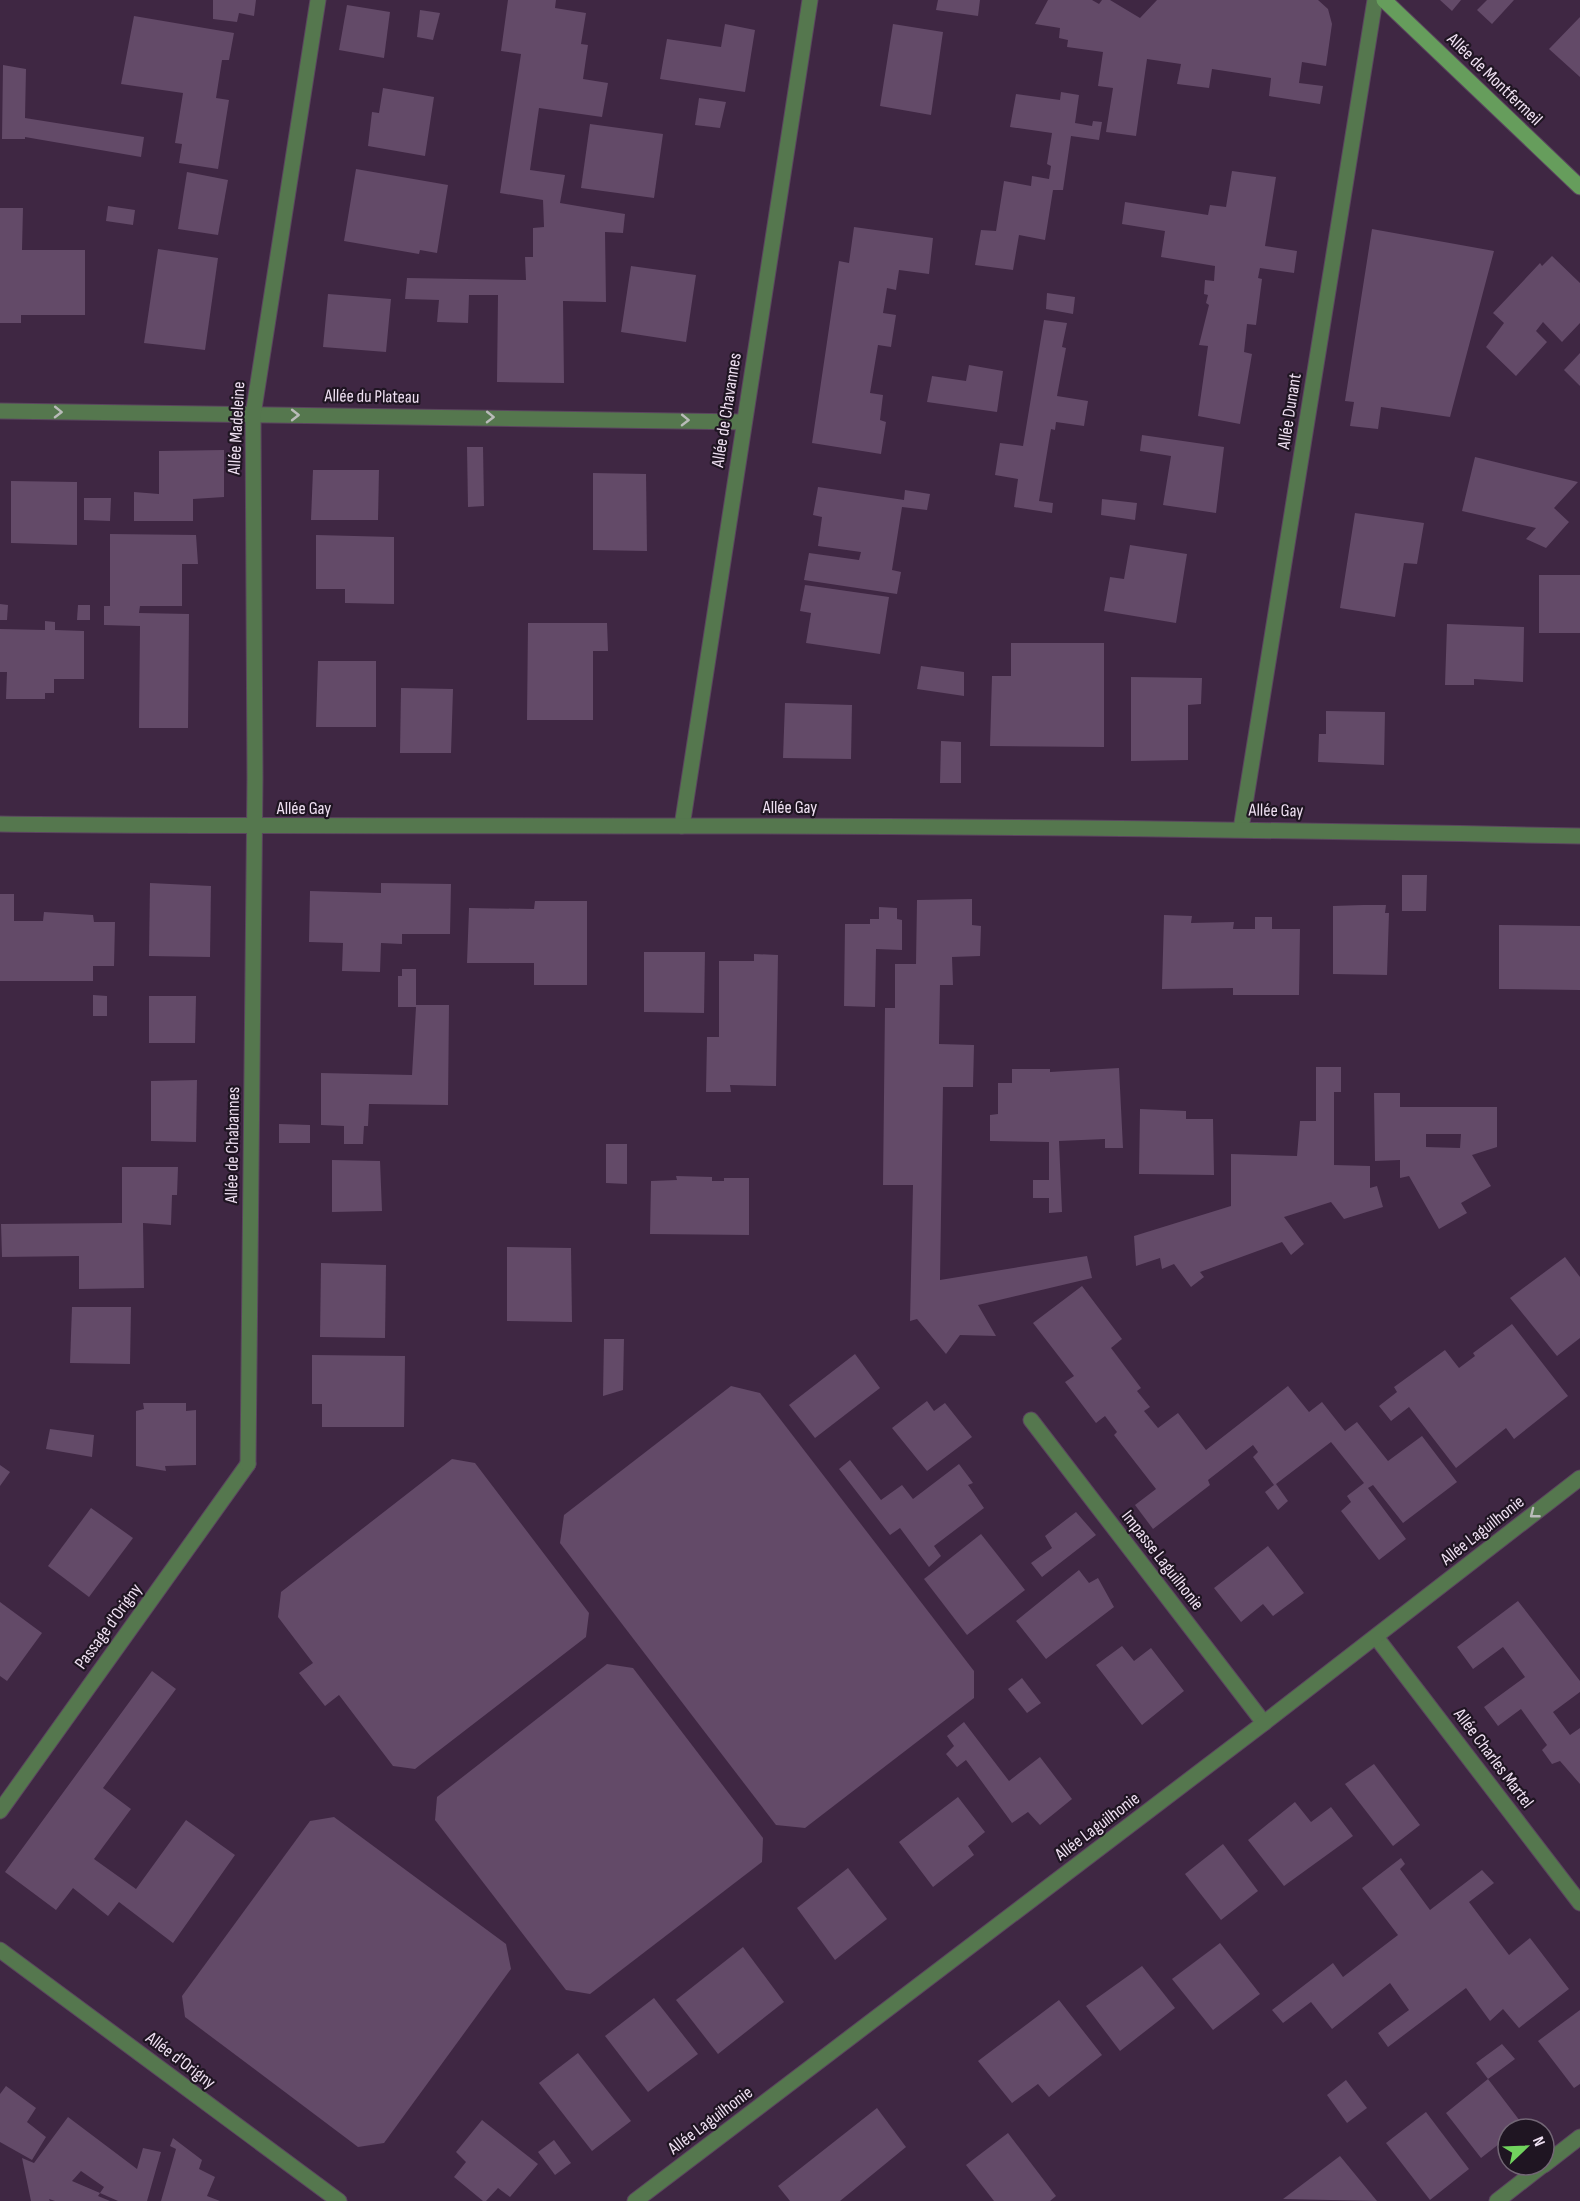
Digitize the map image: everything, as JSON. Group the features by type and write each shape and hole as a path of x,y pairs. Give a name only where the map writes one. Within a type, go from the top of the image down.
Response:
{"main road":[{"name":"Allée de Montfermeil","path":"1384,0 1580,187"}],"street":[{"name":"Allée Madeleine","path":"254,827 253,415 318,0"},
{"name":"Allée de Chavannes","path":"682,825 810,0"},
{"name":"Allée Dunant","path":"1241,829 1375,0"},
{"name":"Allée du Plateau","path":"0,411 744,422"},
{"name":"Allée Gay","path":"0,824 254,827 682,825 1241,829 1580,836"},
{"name":"Allée de Chabannes","path":"248,1464 254,827"},
{"name":"Impasse Laguilhonie","path":"1031,1420 1264,1724"},
{"name":"Passage d'Origny","path":"0,1811 248,1464"},
{"name":"Allée Laguilhonie","path":"635,2201 1264,1724 1580,1478"},
{"name":"Allée Charles Martel","path":"1376,1636 1580,1903"},
{"name":"Allée d'Origny","path":"0,1950 339,2201"},
{"path":"1556,2156 1580,2137"},
{"path":"1497,2201 1528,2177"}],"building":[{"path":"213,0 256,0 254,16 239,13 237,22 213,19"},
{"path":"508,0 556,0 555,8 586,13 581,44 588,45 583,79 608,83 602,117 539,108 530,170 565,175 560,203 625,214 623,233 605,232 606,302 563,301 564,383 497,382 498,295 469,295 468,323 437,322 439,300 405,299 407,278 526,280 525,257 533,257 533,228 544,227 543,200 500,193 521,54 501,51"},
{"path":"938,0 980,0 978,16 936,10"},
{"path":"1048,0 1092,0 1099,4 1102,0 1110,0 1140,18 1157,0 1318,0 1328,9 1332,24 1326,66 1302,62 1299,83 1323,86 1320,104 1269,96 1271,78 1212,69 1209,88 1177,84 1181,64 1147,59 1136,136 1106,132 1113,88 1098,86 1103,52 1067,47 1068,40 1059,38 1060,28 1035,24"},
{"path":"1440,0 1461,0 1452,11"},
{"path":"1487,0 1514,0 1492,24 1477,10"},
{"path":"347,5 390,12 384,58 339,50"},
{"path":"420,10 440,13 433,40 417,37"},
{"path":"134,16 234,33 229,60 222,60 216,98 229,100 218,169 179,163 182,144 175,143 183,93 121,84"},
{"path":"1580,17 1580,77 1549,49"},
{"path":"725,24 755,30 745,92 660,79 667,39 721,47"},
{"path":"893,24 943,32 931,115 880,106"},
{"path":"3,65 26,69 25,118 144,137 141,157 25,137 25,139 2,139"},
{"path":"383,88 434,97 425,156 368,146 372,112 379,113"},
{"path":"1061,92 1079,95 1075,123 1092,126 1093,121 1102,122 1099,140 1071,136 1063,190 1053,190 1045,240 1019,235 1013,270 975,265 981,230 996,231 1004,181 1031,186 1032,176 1049,179 1051,166 1047,164 1052,133 1010,127 1016,94 1060,100"},
{"path":"699,98 726,102 720,128 695,125"},
{"path":"590,124 663,134 654,198 581,188"},
{"path":"356,169 448,185 437,253 420,250 419,254 344,241"},
{"path":"1232,171 1276,177 1265,246 1297,251 1294,273 1260,268 1258,278 1262,279 1256,325 1247,324 1244,352 1252,354 1240,424 1198,416 1208,346 1199,345 1209,305 1206,303 1208,295 1204,294 1205,280 1214,281 1215,266 1161,257 1165,231 1122,224 1125,202 1208,215 1210,205 1226,207"},
{"path":"187,172 228,180 218,235 178,229"},
{"path":"108,206 135,210 133,225 106,221"},
{"path":"0,208 23,208 22,250 85,250 85,315 21,315 21,323 0,323"},
{"path":"854,227 933,238 929,274 899,270 896,290 887,288 883,313 896,315 891,347 878,345 870,393 883,395 880,420 886,422 881,454 812,443 839,261 849,263"},
{"path":"1372,229 1494,251 1450,417 1381,407 1378,429 1350,426 1354,402 1345,401"},
{"path":"158,249 218,258 205,350 144,343"},
{"path":"1552,256 1580,283 1580,323 1562,342 1543,322 1536,331 1547,342 1516,376 1486,347 1504,323 1493,313 1540,263 1542,266"},
{"path":"631,266 696,275 686,342 621,332"},
{"path":"1047,293 1075,297 1073,314 1046,309"},
{"path":"328,294 391,299 386,352 323,347"},
{"path":"1044,320 1067,323 1062,347 1066,348 1057,396 1088,401 1084,426 1056,422 1055,430 1051,429 1039,501 1053,503 1052,513 1014,507 1018,479 995,475 1000,443 1023,446"},
{"path":"1580,353 1580,386 1564,370"},
{"path":"969,365 1003,371 997,412 927,402 932,376 966,381"},
{"path":"1142,435 1224,447 1216,513 1163,505 1171,456 1140,451"},
{"path":"467,447 483,447 484,506 468,507"},
{"path":"224,450 224,497 193,499 193,521 134,521 134,492 159,494 159,451"},
{"path":"1475,457 1578,482 1554,508 1569,522 1546,548 1526,539 1536,528 1462,511"},
{"path":"313,470 379,470 378,520 311,520"},
{"path":"593,473 646,474 647,551 593,550"},
{"path":"11,481 77,482 77,545 11,543"},
{"path":"818,487 904,500 905,490 930,494 927,510 902,507 892,570 901,572 897,594 804,580 809,553 859,560 861,552 818,546 822,517 813,515"},
{"path":"84,498 111,498 110,521 84,520"},
{"path":"1102,499 1137,503 1135,520 1101,515"},
{"path":"1355,513 1424,523 1417,564 1404,563 1395,617 1340,608"},
{"path":"110,534 196,535 198,564 182,564 182,606 140,606 139,613 189,614 188,728 139,728 140,626 104,625 104,606 110,606"},
{"path":"316,535 394,537 394,604 345,603 345,589 316,589"},
{"path":"1130,545 1187,554 1176,623 1104,611 1110,577 1124,579"},
{"path":"1539,575 1580,575 1580,633 1539,633"},
{"path":"805,585 889,597 880,654 806,643 811,613 800,611"},
{"path":"0,604 8,605 7,620 0,620"},
{"path":"78,605 90,605 90,620 77,620"},
{"path":"45,621 55,622 55,630 84,631 84,679 54,679 54,693 45,693 45,699 6,699 7,672 0,672 0,629 45,630"},
{"path":"528,623 607,623 608,651 593,651 593,720 527,720"},
{"path":"1447,624 1524,627 1523,682 1474,679 1474,685 1445,685"},
{"path":"1011,643 1104,643 1104,747 990,746 992,676 1011,676"},
{"path":"318,661 376,661 376,727 316,727"},
{"path":"921,666 964,672 964,696 917,689"},
{"path":"1131,677 1202,678 1201,704 1188,705 1188,760 1131,761"},
{"path":"401,688 453,689 451,753 400,753"},
{"path":"785,703 852,705 851,759 783,758"},
{"path":"1326,711 1385,712 1384,765 1318,762 1319,734 1326,734"},
{"path":"941,741 961,742 961,783 940,783"},
{"path":"1402,875 1427,875 1426,911 1402,911"},
{"path":"150,883 211,886 210,957 149,956"},
{"path":"381,883 451,884 450,934 402,934 402,944 381,943 380,972 342,971 343,943 309,942 310,891 381,893"},
{"path":"0,894 14,894 14,921 43,921 44,912 93,915 94,922 115,922 114,966 93,966 93,981 0,981"},
{"path":"972,899 972,925 981,926 980,956 952,957 953,985 940,985 939,1044 974,1045 973,1087 943,1087 940,1280 1087,1256 1092,1278 978,1305 996,1336 960,1335 946,1354 917,1319 910,1321 913,1185 883,1185 885,1008 895,1008 895,964 916,964 917,900"},
{"path":"535,901 587,901 587,985 534,985 534,963 467,963 469,908 534,909"},
{"path":"1386,905 1385,913 1389,913 1387,975 1333,974 1333,906"},
{"path":"879,907 897,908 897,919 902,920 902,950 876,949 875,1007 844,1006 845,924 870,924 870,919 879,919"},
{"path":"1164,915 1192,916 1191,923 1234,922 1233,929 1255,929 1255,917 1272,917 1272,929 1300,929 1299,995 1233,995 1233,988 1162,989"},
{"path":"1499,925 1580,926 1580,990 1499,989"},
{"path":"644,952 705,952 704,1013 644,1012"},
{"path":"754,954 778,955 776,1086 730,1085 731,1092 706,1092 707,1037 719,1037 719,961 754,961"},
{"path":"402,969 416,969 416,1005 449,1005 448,1105 369,1104 368,1126 364,1126 363,1144 344,1144 344,1126 321,1125 321,1073 412,1075 416,1007 398,1007 398,976 402,976"},
{"path":"93,995 107,996 107,1016 93,1016"},
{"path":"149,996 196,996 195,1043 149,1043"},
{"path":"1316,1067 1341,1067 1341,1092 1334,1092 1334,1165 1370,1166 1370,1188 1377,1186 1383,1207 1344,1219 1331,1202 1284,1217 1304,1244 1291,1255 1282,1242 1200,1272 1204,1277 1191,1287 1174,1264 1162,1269 1160,1258 1136,1266 1134,1236 1231,1206 1231,1154 1297,1156 1300,1121 1316,1121"},
{"path":"1119,1068 1123,1148 1105,1148 1105,1139 1059,1141 1062,1212 1049,1213 1049,1198 1033,1198 1033,1180 1049,1180 1049,1142 990,1141 990,1115 998,1114 998,1083 1012,1083 1012,1069 1050,1069 1050,1072"},
{"path":"197,1080 196,1142 151,1141 151,1081"},
{"path":"1374,1093 1400,1093 1400,1107 1497,1107 1497,1147 1472,1155 1491,1186 1461,1203 1467,1213 1439,1229 1409,1176 1400,1178 1400,1160 1375,1161","holes":["1426,1134 1461,1134 1460,1148 1426,1147"]},
{"path":"1140,1109 1186,1111 1186,1119 1213,1119 1214,1175 1139,1174"},
{"path":"279,1124 310,1125 310,1143 279,1143"},
{"path":"606,1144 627,1144 627,1184 606,1183"},
{"path":"332,1160 380,1161 382,1211 332,1212"},
{"path":"122,1167 178,1167 177,1195 172,1195 171,1225 143,1223 144,1288 79,1289 79,1256 2,1257 1,1224 122,1223"},
{"path":"676,1176 712,1177 712,1181 724,1181 724,1178 749,1178 749,1235 650,1234 651,1181 677,1180"},
{"path":"507,1247 571,1248 572,1322 507,1321"},
{"path":"1565,1257 1580,1277 1580,1338 1557,1356 1510,1298"},
{"path":"321,1263 386,1265 385,1338 320,1337"},
{"path":"1082,1286 1122,1339 1111,1348 1141,1388 1137,1391 1150,1407 1144,1411 1158,1428 1178,1413 1206,1450 1288,1386 1309,1412 1322,1402 1345,1431 1357,1422 1388,1461 1422,1436 1457,1482 1403,1523 1373,1485 1368,1488 1406,1539 1379,1560 1341,1511 1351,1502 1347,1496 1364,1483 1331,1442 1276,1484 1288,1501 1278,1510 1265,1492 1274,1485 1253,1457 1258,1452 1253,1445 1208,1480 1210,1485 1153,1529 1135,1505 1156,1489 1114,1435 1117,1432 1105,1416 1096,1423 1065,1382 1074,1376 1033,1323"},
{"path":"72,1307 131,1307 130,1364 70,1363"},
{"path":"1512,1324 1568,1396 1514,1439 1506,1428 1456,1468 1409,1407 1391,1421 1379,1406 1397,1392 1394,1387 1445,1350 1459,1368 1475,1356 1473,1353"},
{"path":"604,1339 624,1339 623,1390 603,1396"},
{"path":"855,1354 880,1388 815,1438 789,1405"},
{"path":"312,1355 405,1356 404,1427 322,1427 322,1404 312,1404"},
{"path":"731,1386 760,1393 974,1671 974,1698 805,1828 776,1825 560,1543 564,1515"},
{"path":"927,1401 934,1411 945,1403 972,1437 927,1471 892,1428"},
{"path":"143,1403 186,1403 186,1411 196,1410 196,1465 165,1466 166,1471 136,1466 136,1411 144,1409"},
{"path":"50,1429 94,1435 92,1457 46,1449"},
{"path":"452,1459 475,1463 589,1613 586,1637 415,1769 393,1766 339,1695 325,1706 299,1673 313,1663 278,1617 281,1592"},
{"path":"850,1460 881,1500 902,1485 913,1499 959,1464 973,1483 968,1485 984,1508 934,1546 941,1556 929,1567 900,1528 890,1535 839,1469"},
{"path":"0,1465 10,1472 0,1486"},
{"path":"91,1508 133,1538 89,1597 48,1566"},
{"path":"1076,1512 1096,1535 1042,1577 1031,1563 1052,1548 1045,1536"},
{"path":"981,1534 1025,1590 967,1635 924,1579"},
{"path":"1268,1546 1304,1593 1273,1616 1263,1604 1241,1622 1214,1588"},
{"path":"1079,1570 1089,1583 1098,1578 1114,1607 1046,1659 1016,1621"},
{"path":"1518,1601 1580,1681 1580,1692 1553,1712 1570,1735 1580,1728 1580,1784 1560,1761 1552,1764 1542,1750 1547,1745 1521,1709 1498,1726 1484,1707 1525,1677 1503,1647 1473,1669 1457,1647"},
{"path":"0,1602 42,1633 7,1681 0,1676"},
{"path":"1122,1646 1134,1661 1151,1648 1184,1691 1142,1725 1096,1665"},
{"path":"607,1664 633,1668 763,1838 762,1862 590,1994 566,1990 435,1820 437,1797"},
{"path":"152,1671 176,1689 103,1788 131,1809 94,1859 136,1889 186,1820 235,1855 173,1943 119,1902 108,1916 73,1888 56,1910 5,1872"},
{"path":"1022,1678 1041,1703 1027,1713 1008,1689"},
{"path":"964,1722 1009,1781 1040,1757 1072,1799 1040,1825 1028,1812 1012,1823 966,1760 957,1767 946,1754 954,1746 947,1736"},
{"path":"1374,1764 1420,1825 1393,1846 1345,1784"},
{"path":"958,1797 985,1832 968,1846 974,1855 933,1887 899,1842"},
{"path":"1295,1802 1311,1822 1331,1807 1353,1836 1284,1886 1248,1840"},
{"path":"334,1817 506,1944 511,1969 384,2143 358,2147 185,2017 182,1996 310,1821"},
{"path":"1223,1844 1258,1891 1221,1920 1185,1874"},
{"path":"1401,1858 1405,1864 1400,1869 1430,1910 1482,1870 1494,1883 1469,1902 1509,1955 1530,1938 1569,1989 1519,2028 1503,2009 1490,2021 1466,1988 1388,2047 1378,2033 1409,2010 1390,1983 1332,2029 1311,2002 1283,2023 1272,2010 1333,1963 1343,1977 1398,1935 1362,1888"},
{"path":"848,1868 887,1919 835,1960 797,1908"},
{"path":"1220,1943 1260,1994 1213,2030 1172,1979"},
{"path":"743,1947 784,2002 718,2054 676,2000"},
{"path":"1142,1966 1175,2008 1120,2051 1086,2006"},
{"path":"654,1998 698,2054 648,2092 605,2036"},
{"path":"1059,2000 1102,2055 1049,2097 1038,2084 1012,2103 978,2061"},
{"path":"1580,2010 1580,2084 1574,2088 1538,2041"},
{"path":"1502,2044 1515,2059 1488,2079 1476,2063"},
{"path":"578,2053 631,2121 592,2151 539,2083"},
{"path":"1488,2079 1517,2117 1496,2117 1496,2146 1481,2158 1446,2113"},
{"path":"1346,2080 1367,2108 1347,2123 1327,2095"},
{"path":"6,2086 36,2108 27,2122 46,2137 32,2160 0,2142 0,2094"},
{"path":"877,2108 906,2147 840,2201 790,2201 778,2186"},
{"path":"1426,2112 1469,2169 1430,2200 1386,2143"},
{"path":"68,2117 137,2169 143,2148 161,2152 147,2201 118,2201 100,2193 98,2196 110,2201 55,2201 49,2199 50,2201 31,2201 22,2158 34,2163","holes":["81,2171 104,2187 100,2193 72,2181"]},
{"path":"482,2120 538,2164 510,2197 498,2188 486,2201 483,2201 454,2177 466,2162 456,2152"},
{"path":"1008,2133 1056,2196 1050,2201 994,2201 966,2165"},
{"path":"173,2138 202,2160 199,2169 215,2177 207,2196 220,2201 161,2201 176,2149 170,2146"},
{"path":"554,2140 571,2163 555,2175 538,2152"},
{"path":"1340,2156 1377,2201 1283,2199"}]}
